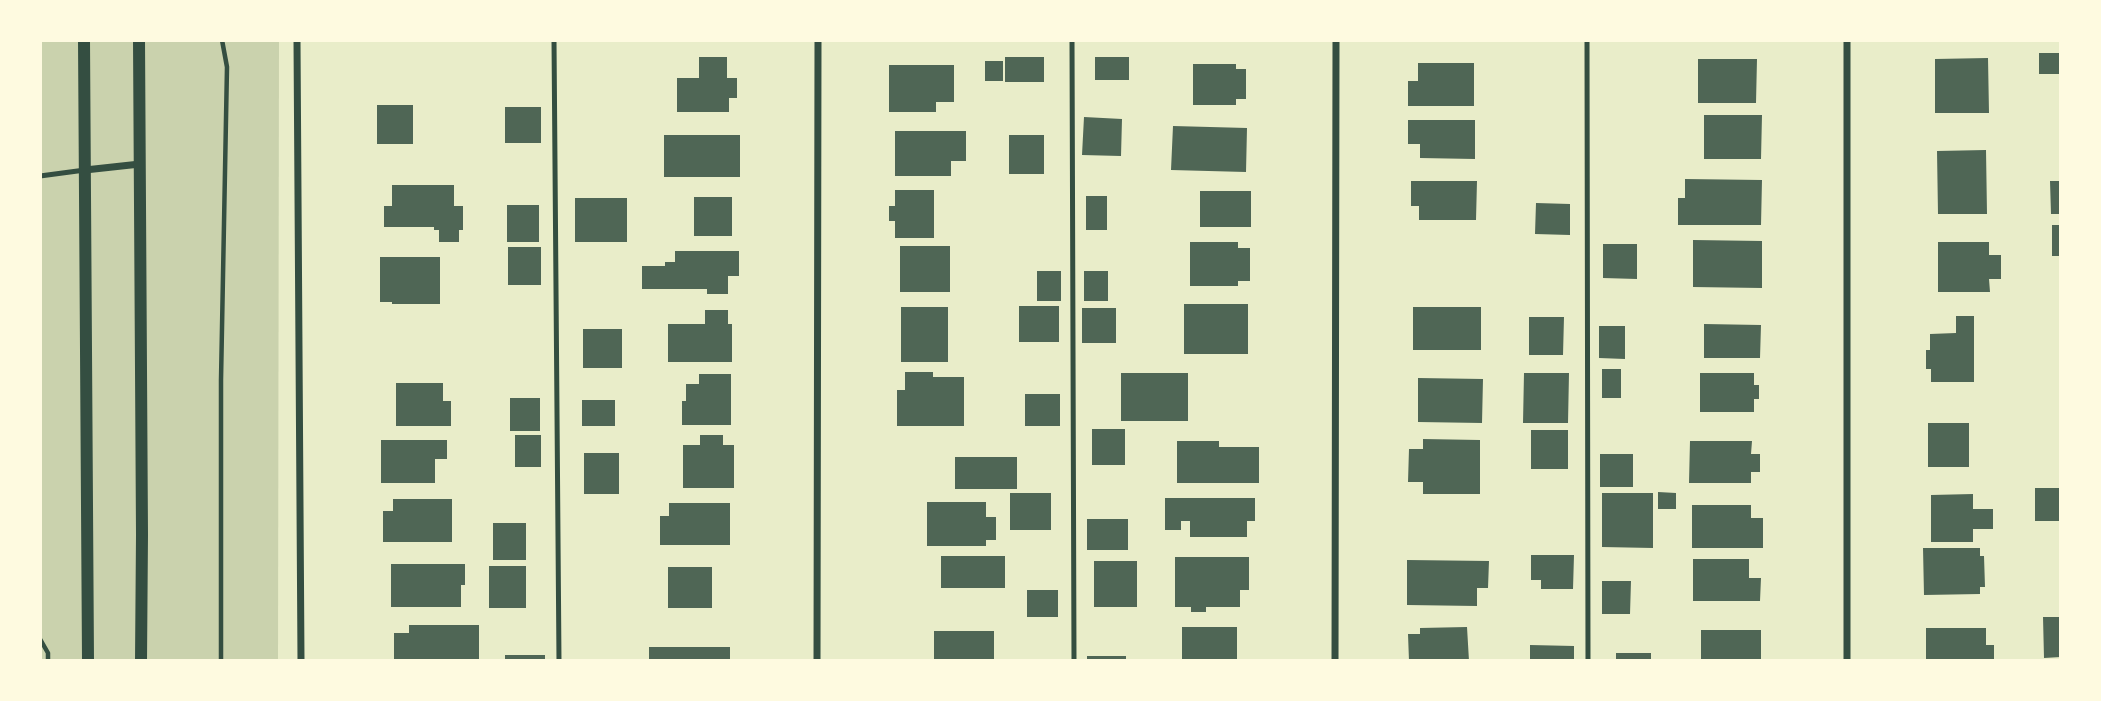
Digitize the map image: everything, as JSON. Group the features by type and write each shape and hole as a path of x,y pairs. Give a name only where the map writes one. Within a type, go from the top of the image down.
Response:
{"street":[{"path":"84,40 88,661"},
{"path":"139,40 141,661"},
{"path":"297,40 301,661"},
{"path":"817,661 818,40"},
{"path":"1335,661 1336,40"},
{"path":"1847,40 1847,661"},
{"path":"85,170 140,164"}],"lane":[{"path":"554,40 559,661"},
{"path":"1072,40 1074,661"},
{"path":"1587,40 1588,661"},
{"path":"40,176 85,170"}],"path":[{"path":"221,661 221,380 227,67 222,40"},
{"path":"40,639 48,653 48,661"}],"green space":[{"path":"40,40 279,40 278,661 40,661"}],"building":[{"path":"2039,53 2061,53 2061,74 2039,74"},
{"path":"699,57 727,57 727,78 737,78 737,98 729,98 729,112 677,112 677,78 699,78"},
{"path":"1005,57 1044,57 1044,82 1005,82"},
{"path":"1095,57 1129,57 1129,80 1095,80"},
{"path":"1988,58 1989,113 1935,113 1935,59"},
{"path":"1698,59 1757,59 1756,103 1698,103"},
{"path":"985,61 1003,61 1003,81 985,81"},
{"path":"1418,63 1474,63 1474,106 1408,106 1408,81 1418,81"},
{"path":"1193,64 1236,64 1236,69 1246,69 1246,99 1236,99 1236,105 1193,105"},
{"path":"889,65 954,65 954,102 936,102 936,112 889,112"},
{"path":"377,105 413,105 413,144 377,144"},
{"path":"505,107 541,107 541,143 505,143"},
{"path":"1704,115 1762,115 1761,159 1704,159"},
{"path":"1084,117 1122,119 1121,156 1082,155"},
{"path":"1408,120 1475,120 1475,159 1420,158 1420,144 1408,144"},
{"path":"1173,126 1247,128 1246,172 1171,170"},
{"path":"895,131 966,131 966,161 951,161 951,176 895,176"},
{"path":"664,135 740,135 740,177 664,177"},
{"path":"1009,135 1044,135 1044,174 1009,174"},
{"path":"1986,150 1987,214 1938,214 1937,151"},
{"path":"1685,179 1762,180 1761,225 1678,225 1678,198 1685,198"},
{"path":"1411,181 1477,181 1476,220 1419,220 1419,206 1411,206"},
{"path":"2050,181 2061,181 2061,214 2051,214"},
{"path":"392,185 454,185 454,206 463,206 463,230 459,230 459,242 439,242 439,230 434,230 434,227 384,227 384,206 392,206"},
{"path":"895,190 934,190 934,238 895,238 895,221 889,221 889,206 895,206"},
{"path":"1200,191 1251,191 1251,227 1200,227"},
{"path":"1086,196 1107,196 1107,230 1086,230"},
{"path":"694,197 732,197 732,236 694,236"},
{"path":"575,198 627,198 627,242 575,242"},
{"path":"1536,203 1570,204 1570,235 1535,234"},
{"path":"507,205 539,205 539,242 507,242"},
{"path":"2052,225 2061,225 2061,256 2052,256"},
{"path":"1693,240 1762,241 1762,288 1693,287"},
{"path":"1190,242 1238,242 1238,248 1250,248 1250,281 1238,281 1238,286 1190,286"},
{"path":"1938,242 1989,242 1989,255 2001,255 2001,279 1989,279 1990,292 1938,292"},
{"path":"1603,244 1637,244 1637,279 1603,278"},
{"path":"900,246 950,246 950,292 900,292"},
{"path":"508,247 541,247 541,285 508,285"},
{"path":"675,251 739,251 739,276 728,276 728,294 707,294 707,289 642,289 642,266 665,266 665,262 675,262"},
{"path":"380,257 440,257 440,304 380,302"},
{"path":"1037,271 1061,271 1061,301 1037,301"},
{"path":"1084,271 1108,271 1108,301 1084,301"},
{"path":"1184,304 1248,304 1248,354 1184,354"},
{"path":"1019,306 1059,306 1059,342 1019,342"},
{"path":"901,307 948,307 948,362 901,362"},
{"path":"1413,307 1481,307 1481,350 1413,350"},
{"path":"1082,308 1116,308 1116,343 1082,343"},
{"path":"705,310 728,310 728,324 732,324 732,362 668,362 668,324 705,324"},
{"path":"1956,316 1974,316 1974,382 1931,382 1931,369 1926,369 1926,350 1930,350 1930,334 1956,333"},
{"path":"1529,317 1564,317 1563,355 1529,355"},
{"path":"1704,324 1761,325 1760,358 1704,358"},
{"path":"1599,326 1625,326 1625,359 1599,358"},
{"path":"583,329 622,329 622,368 583,368"},
{"path":"1602,369 1621,369 1621,398 1602,398"},
{"path":"905,372 933,372 933,377 964,377 964,426 897,426 897,390 905,390"},
{"path":"1121,373 1188,373 1188,421 1121,421"},
{"path":"1524,373 1569,373 1568,423 1523,423"},
{"path":"1700,373 1754,373 1754,385 1759,385 1759,399 1754,399 1754,412 1700,412"},
{"path":"699,374 731,374 731,425 682,425 682,401 686,401 686,384 699,384"},
{"path":"1418,378 1483,379 1482,423 1418,422"},
{"path":"396,383 443,383 443,401 451,401 451,426 396,426"},
{"path":"1025,394 1060,394 1060,426 1025,426"},
{"path":"510,398 540,398 540,431 510,431"},
{"path":"582,400 615,400 615,426 582,426"},
{"path":"1928,423 1969,423 1969,467 1928,467"},
{"path":"1092,429 1125,429 1125,465 1092,465"},
{"path":"1531,430 1568,430 1568,469 1531,469"},
{"path":"515,435 541,435 541,467 515,467"},
{"path":"700,435 723,435 723,445 734,445 734,488 683,488 683,445 700,445"},
{"path":"1423,439 1480,440 1480,494 1423,494 1423,482 1408,482 1409,449 1423,449"},
{"path":"381,440 447,440 447,459 435,459 435,483 381,483"},
{"path":"1177,441 1219,441 1219,447 1259,447 1259,483 1177,483"},
{"path":"1690,441 1752,441 1751,454 1760,454 1760,472 1751,472 1751,483 1689,483"},
{"path":"584,453 619,453 619,494 584,494"},
{"path":"1600,454 1633,454 1633,487 1600,487"},
{"path":"955,457 1017,457 1017,489 955,489"},
{"path":"2035,488 2061,488 2061,521 2035,521"},
{"path":"1658,492 1676,493 1676,509 1658,509"},
{"path":"1010,493 1051,493 1051,530 1010,530"},
{"path":"1602,493 1653,493 1653,548 1602,547"},
{"path":"1973,494 1973,509 1993,509 1993,529 1973,529 1973,542 1931,542 1931,495"},
{"path":"1165,498 1255,498 1255,521 1247,521 1247,537 1190,537 1190,521 1181,521 1181,530 1165,530"},
{"path":"393,499 452,499 452,542 383,542 383,511 393,511"},
{"path":"927,502 986,502 986,517 996,517 996,540 986,540 986,546 927,546"},
{"path":"669,503 730,503 730,545 660,545 660,516 669,516"},
{"path":"1692,505 1751,505 1751,518 1763,518 1763,548 1692,548"},
{"path":"1087,519 1128,519 1128,550 1087,550"},
{"path":"493,523 526,523 526,560 493,560"},
{"path":"1923,548 1980,548 1980,556 1984,556 1985,587 1980,587 1980,594 1924,595"},
{"path":"1531,555 1574,555 1573,589 1541,589 1541,580 1531,580"},
{"path":"941,556 1005,556 1005,588 941,588"},
{"path":"1175,557 1249,557 1249,590 1240,590 1240,607 1206,607 1206,612 1191,612 1191,607 1175,607"},
{"path":"1693,559 1749,559 1749,578 1761,578 1760,601 1693,601"},
{"path":"1407,560 1489,561 1488,588 1477,588 1477,606 1407,605"},
{"path":"1094,561 1137,561 1137,607 1094,607"},
{"path":"391,564 465,564 461,607 391,607"},
{"path":"489,566 526,566 526,608 489,608"},
{"path":"668,567 712,567 712,608 668,608"},
{"path":"1602,581 1631,581 1630,614 1602,614"},
{"path":"1027,590 1058,590 1058,617 1027,617"},
{"path":"2043,617 2061,617 2061,657 2044,658"},
{"path":"409,625 479,625 479,661 394,661 394,633 409,633"},
{"path":"1182,627 1237,627 1237,661 1182,661"},
{"path":"1467,627 1469,661 1409,661 1408,634 1420,634 1420,628"},
{"path":"1926,628 1986,628 1986,645 1994,645 1994,661 1926,661"},
{"path":"1701,630 1761,630 1761,661 1701,661"},
{"path":"934,631 994,631 994,661 934,661"},
{"path":"1530,645 1574,646 1574,661 1530,661"},
{"path":"649,647 730,647 730,661 649,661"},
{"path":"1616,653 1651,653 1651,661 1616,661"},
{"path":"505,655 545,655 545,661 505,661"},
{"path":"1087,656 1126,656 1126,661 1087,661"}]}
